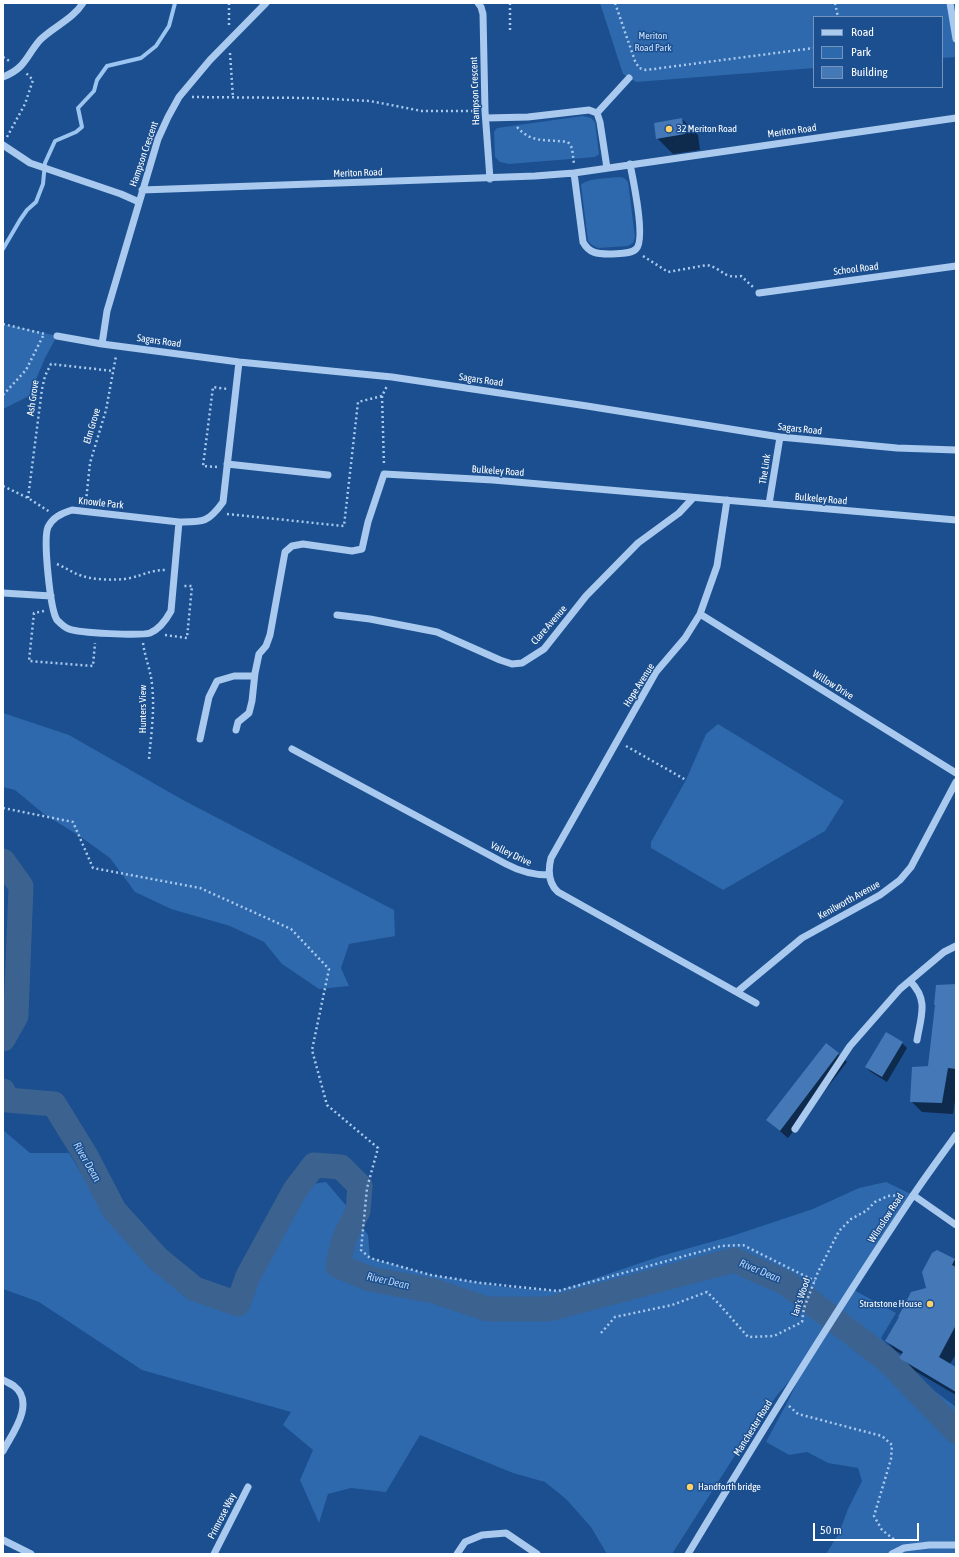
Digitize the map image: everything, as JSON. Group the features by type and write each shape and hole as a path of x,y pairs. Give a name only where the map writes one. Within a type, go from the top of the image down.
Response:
{"street":[{"path":"3,77 18,69 41,40 65,22 83,3"},
{"name":"Hampson Crescent","path":"102,344 107,311 142,190 158,139 168,117 179,97 210,60 266,3"},
{"name":"Hampson Crescent","path":"478,3 483,14 486,114 490,178"},
{"path":"950,3 956,39"},
{"path":"597,114 629,78"},
{"path":"486,114 508,117 528,117 589,110 597,114 600,122 607,168"},
{"name":"Meriton Road","path":"142,190 490,178 574,173 956,118"},
{"path":"5,146 30,163 121,194 139,202"},
{"path":"574,173 583,242 586,248 598,254 630,252 637,249 641,237 630,164"},
{"name":"School Road","path":"759,292 956,266"},
{"name":"Sagars Road","path":"57,336 102,344 239,362 392,377 780,437 897,448 956,450"},
{"name":"Knowle Park","path":"55,518 72,510 179,522 205,520 211,517 223,502 239,362"},
{"name":"The Link","path":"769,504 780,437"},
{"path":"227,466 328,475"},
{"path":"236,730 238,722 249,714 254,676 259,654 266,646 270,635 285,552 292,546 303,544 352,551 362,549 368,522 384,474"},
{"name":"Bulkeley Road","path":"384,474 493,480 956,520"},
{"name":"Clare Avenue","path":"337,615 437,632 500,660 512,664 522,663 544,649 586,596 638,543 674,517 693,498"},
{"name":"Hope Avenue","path":"549,875 551,858 656,672 685,638 700,614 717,566 727,500"},
{"path":"55,518 48,526 46,534 51,596 53,610 58,620 68,629 78,632 143,635 156,630 162,625 171,611 179,522"},
{"path":"3,593 31,596 51,596"},
{"name":"Willow Drive","path":"700,614 956,773"},
{"path":"200,739 209,696 217,681 234,676 254,676"},
{"name":"Valley Drive","path":"292,749 519,871 532,875 549,875"},
{"name":"Kenilworth Avenue","path":"737,992 802,938 880,895 900,880 911,867 956,782"},
{"path":"549,875 551,883 558,892 640,940 756,1003"},
{"path":"795,1128 850,1046 900,989 944,952 956,946"},
{"path":"910,981 918,989 923,1005 917,1040"},
{"name":"Wilmslow Road","path":"837,1314 913,1195 956,1135"},
{"path":"913,1195 956,1225"},
{"name":"Manchester Road","path":"688,1554 754,1444 837,1314"},
{"path":"3,1380 14,1386 19,1391 24,1408 21,1418 3,1451"},
{"name":"Primrose Way","path":"214,1554 248,1487"},
{"path":"457,1554 465,1542 482,1535 506,1533 538,1554"},
{"path":"3,1540 31,1554"},
{"path":"892,1554 904,1548 929,1545 956,1545"}],"path":[{"path":"229,3 232,98"},
{"path":"510,3 510,33"},
{"path":"615,3 635,61 639,68 646,70 813,48"},
{"path":"835,3 838,16"},
{"path":"5,146 25,104 33,80"},
{"path":"179,97 310,98 370,101 422,111 486,114"},
{"path":"508,117 523,134 535,140 568,142 572,148 574,173"},
{"path":"637,249 644,257 668,272 707,265 713,266 726,275 732,277 741,276 759,292"},
{"path":"3,324 57,336"},
{"path":"3,395 26,370 44,334"},
{"name":"Elm Grove","path":"84,512 90,463 106,410 118,346"},
{"name":"Ash Grove","path":"28,498 42,389 45,376 51,364 113,371"},
{"path":"227,466 203,466 212,387 236,390"},
{"path":"382,396 384,474"},
{"path":"3,486 47,508 55,518"},
{"path":"224,514 244,516"},
{"path":"47,561 78,575 92,578 128,578 152,570 175,571"},
{"path":"156,630 162,635 187,638 192,586 173,585"},
{"path":"53,610 34,613 29,661 93,666 96,632"},
{"name":"Hunters View","path":"143,635 144,653 152,684 153,712 149,759"},
{"path":"617,741 686,780"},
{"path":"3,808 72,822 93,868 200,888 291,928 329,969 312,1050 327,1105 378,1148 367,1188 361,1250 370,1258 431,1275 481,1283 558,1291 721,1246 743,1245 814,1282"},
{"name":"Ian's Wood","path":"601,1333 615,1317 672,1305 707,1292 748,1336 774,1336 802,1322 804,1308 814,1282 839,1231 851,1219 866,1211 875,1202 888,1196 913,1195"},
{"path":"798,1414 882,1436 892,1445 891,1460 874,1516 882,1530 904,1548"}],"green space":[{"name":"Meriton Road Park","path":"600,3 956,3 956,57 943,58 943,16 813,16 813,68 636,82 623,74"},
{"path":"583,116 591,118 595,122 599,154 595,157 509,164 500,162 495,157 494,132 497,128"},
{"path":"620,177 624,178 628,182 635,237 633,243 628,246 598,248 588,241 581,185 588,181"},
{"path":"3,324 57,336 45,358 29,396 3,409"},
{"path":"3,713 69,735 183,800 394,910 395,936 349,944 341,968 349,986 319,989 282,964 264,942 230,926 171,909 135,892 110,858 78,835 44,814 15,790 3,787"},
{"path":"718,724 844,801 825,831 723,890 651,848 651,842 686,780 706,734"},
{"path":"3,1130 30,1153 69,1153 111,1223 186,1298 246,1312 298,1186 326,1182 368,1235 370,1258 431,1275 505,1287 558,1291 661,1256 732,1236 813,1209 859,1188 886,1182 913,1195 852,1289 896,1313 881,1338 913,1375 956,1407 956,1554 826,1554 839,1533 848,1509 862,1481 858,1468 828,1463 807,1452 789,1455 766,1442 807,1361 778,1394 748,1435 672,1554 607,1554 591,1527 566,1499 545,1482 513,1473 420,1435 386,1492 351,1488 328,1494 319,1523 300,1480 313,1450 283,1425 291,1412 142,1370 39,1302 3,1289"}],"building":[{"name":"32 Meriton Road","path":"682,118 685,134 656,139 654,123"},
{"path":"956,984 956,1069 948,1068 942,1103 910,1102 912,1067 928,1066 936,985"},
{"path":"886,1032 903,1042 882,1077 865,1067"},
{"path":"826,1043 839,1053 780,1131 766,1120"},
{"path":"937,1250 955,1259 952,1265 956,1267 956,1325 939,1357 956,1367 956,1392 899,1358 903,1352 885,1341 911,1292 926,1288 922,1272 932,1253"}],"waterway":[{"path":"3,249 27,210 36,202 43,184 45,163 55,141 76,132 82,127 78,108 94,91 97,80 107,66 141,58 156,46 169,26 175,3"},
{"name":"River Dean","path":"3,861 21,886 16,1016 3,1039"},
{"name":"River Dean","path":"3,1091 7,1100 54,1104 86,1156 114,1210 158,1259 195,1289 238,1304 248,1276 295,1190 314,1165 341,1167 360,1186 358,1211 344,1239 338,1266 370,1279 434,1291 487,1309 549,1309 734,1260 786,1283 887,1360 956,1431"}],"place":[{"name":"32 Meriton Road","path":"669,129"},
{"name":"Stratstone House","path":"930,1304"},
{"name":"Handforth bridge","path":"690,1487"}]}
